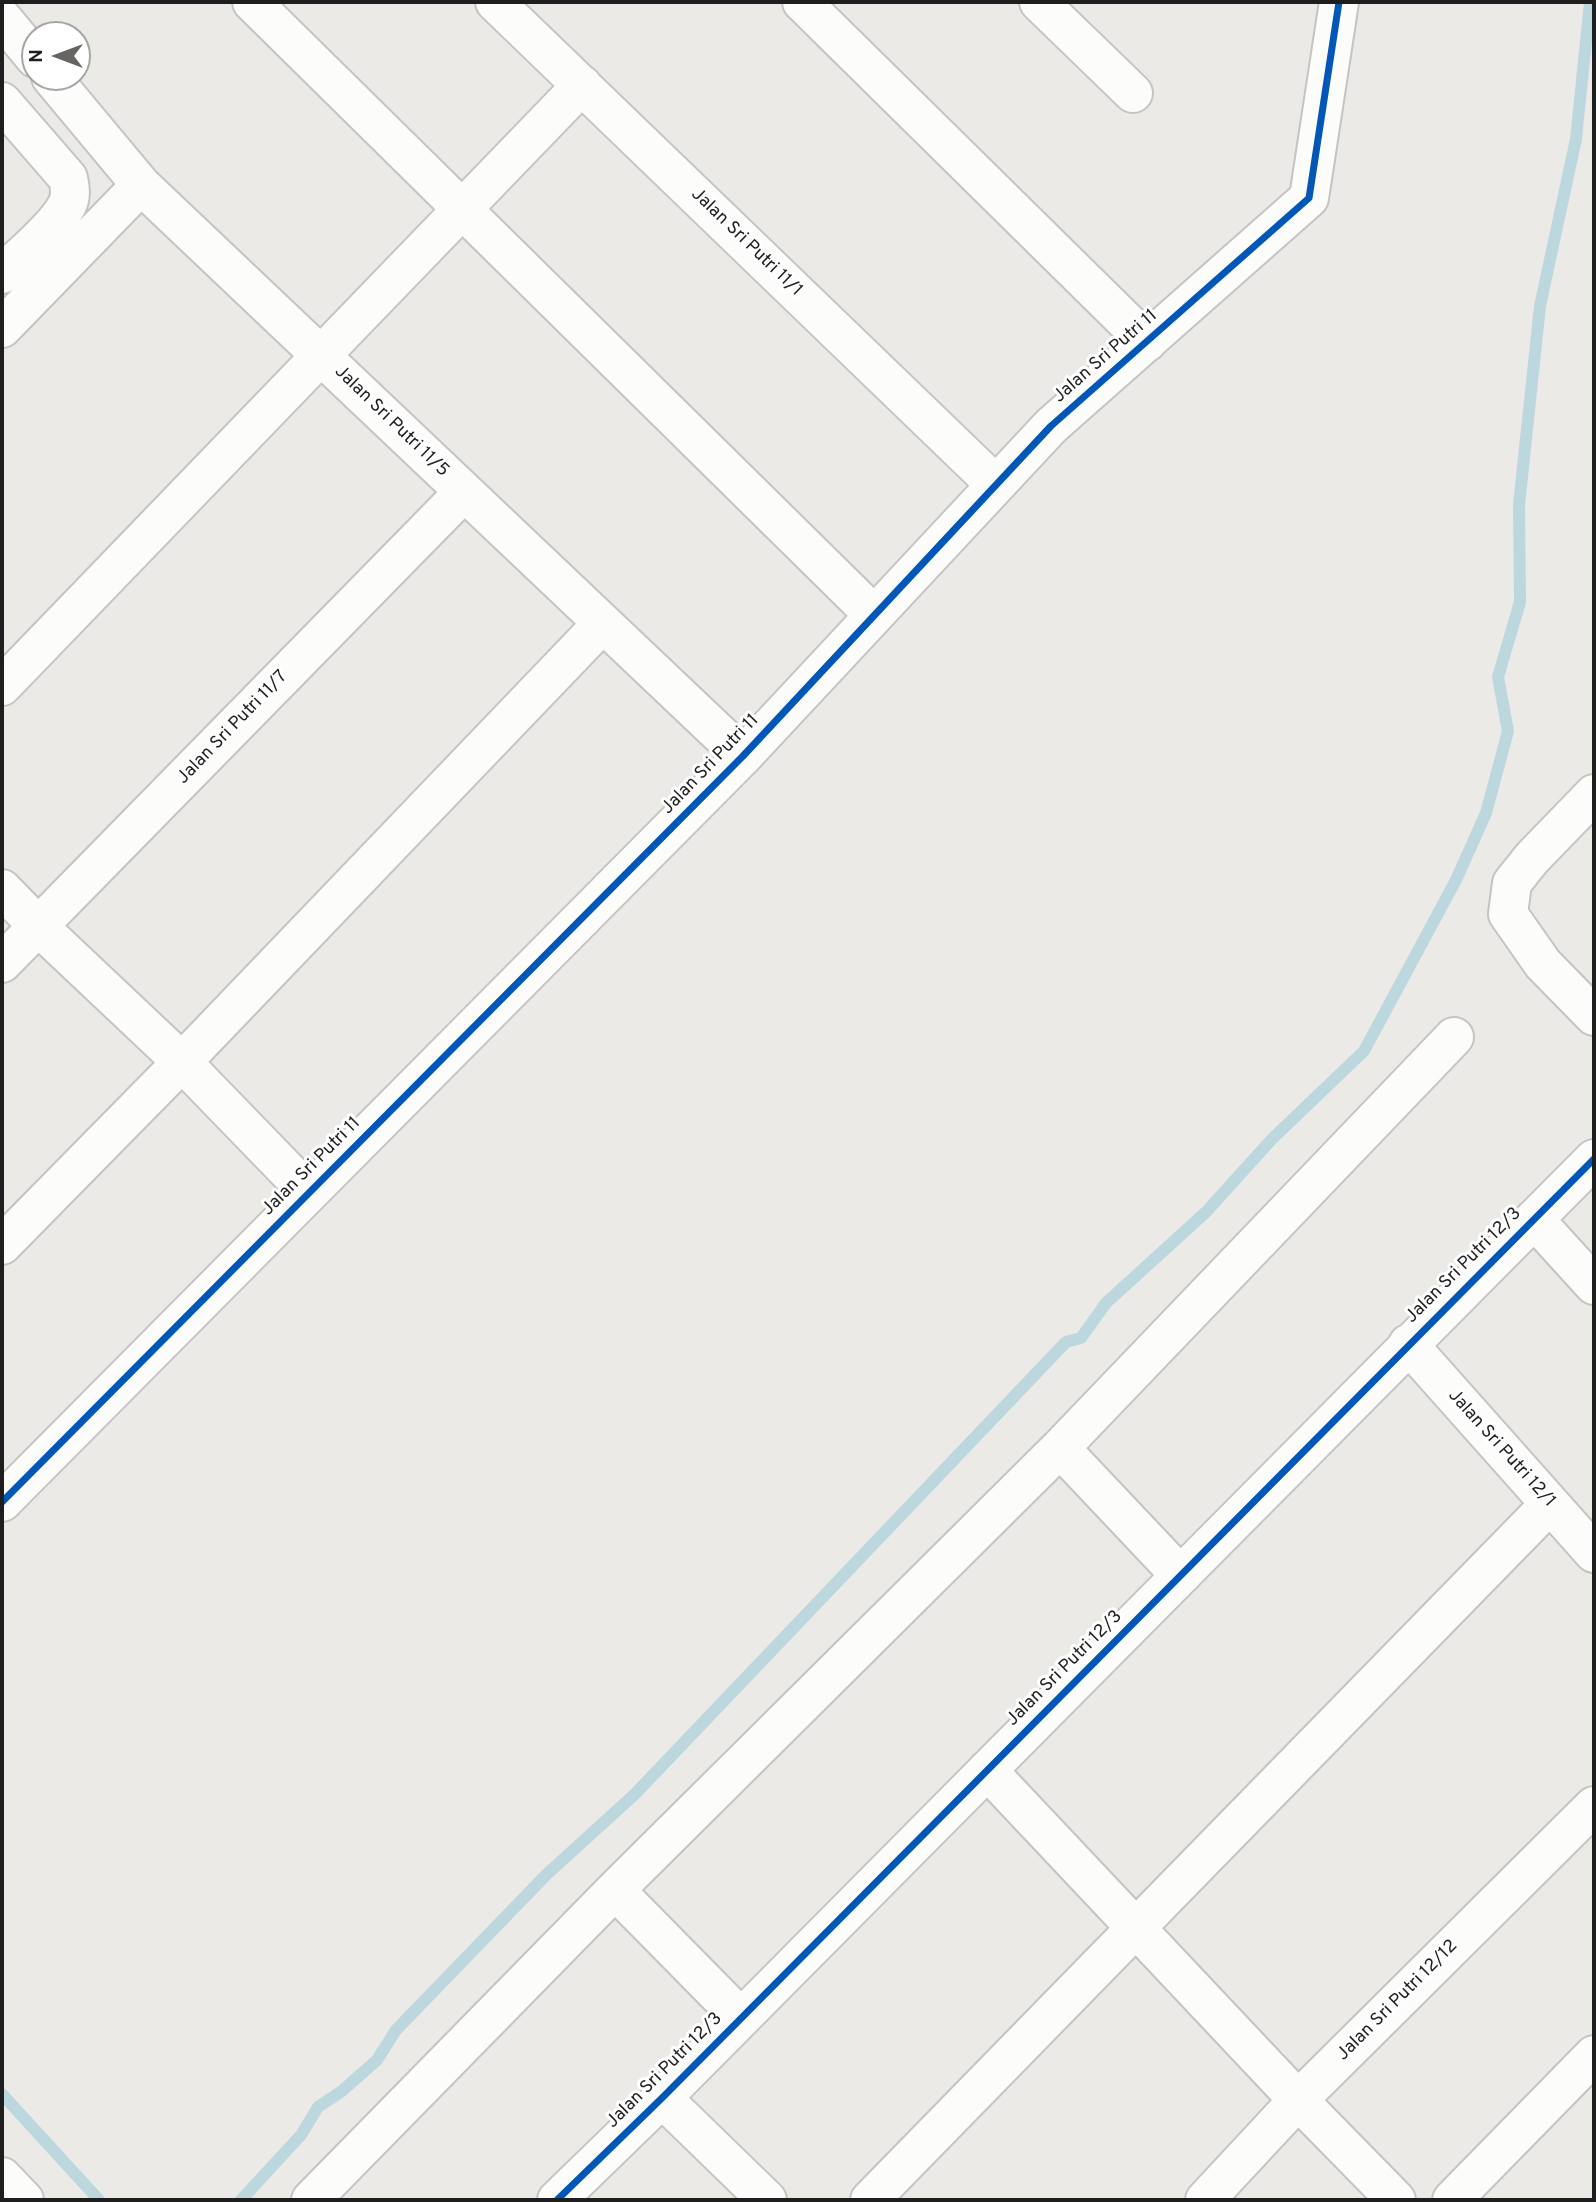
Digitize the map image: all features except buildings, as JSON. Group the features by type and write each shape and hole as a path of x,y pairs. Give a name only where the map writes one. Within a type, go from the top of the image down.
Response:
{"street":[{"path":"252,2 874,615"},
{"path":"802,2 1147,342"},
{"path":"1039,2 1133,93"},
{"name":"Jalan Sri Putri 11","path":"2,1502 743,757 1051,426 1310,198 1339,2"},
{"name":"Jalan Sri Putri 11/1","path":"506,5 582,85 996,485"},
{"path":"2,18 21,41"},
{"path":"2,686 582,85"},
{"name":"Jalan Sri Putri 11/5","path":"63,91 141,185 743,757"},
{"path":"2,102 68,178 71,191 69,203 55,223 2,274"},
{"path":"2,328 141,185"},
{"name":"Jalan Sri Putri 11/7","path":"2,963 464,492"},
{"path":"2,1245 182,1062 602,624"},
{"path":"1594,794 1532,858 1513,883 1508,914 1543,964 1594,1016"},
{"path":"2,889 39,928 182,1062 309,1193"},
{"path":"311,2200 615,1890 1060,1448 1454,1037"},
{"name":"Jalan Sri Putri 12/3","path":"557,2200 662,2098 1594,1159"},
{"path":"1534,1219 1594,1285"},
{"name":"Jalan Sri Putri 12/1","path":"1408,1344 1594,1553"},
{"path":"1060,1448 1180,1575"},
{"path":"870,2200 1550,1504"},
{"path":"987,1770 1298,2101 1396,2200"},
{"name":"Jalan Sri Putri 12/12","path":"1205,2200 1298,2101 1594,1807"},
{"path":"615,1890 741,2018"},
{"path":"1452,2200 1594,2055"},
{"path":"662,2098 767,2200"},
{"path":"2,2177 24,2200"}],"waterway":[{"path":"241,2200 301,2135 318,2107 342,2091 377,2060 396,2030 546,1875 635,1794 1066,1342 1081,1338 1106,1303 1206,1212 1272,1139 1364,1051 1456,880 1486,813 1508,731 1498,677 1520,602 1519,505 1540,306 1576,139 1590,2"},
{"path":"2,2094 99,2200"}],"cycle path":[{"path":"2,1502 743,756 1051,426 1309,198 1339,2"},
{"path":"557,2200 662,2098 1594,1159"}]}
